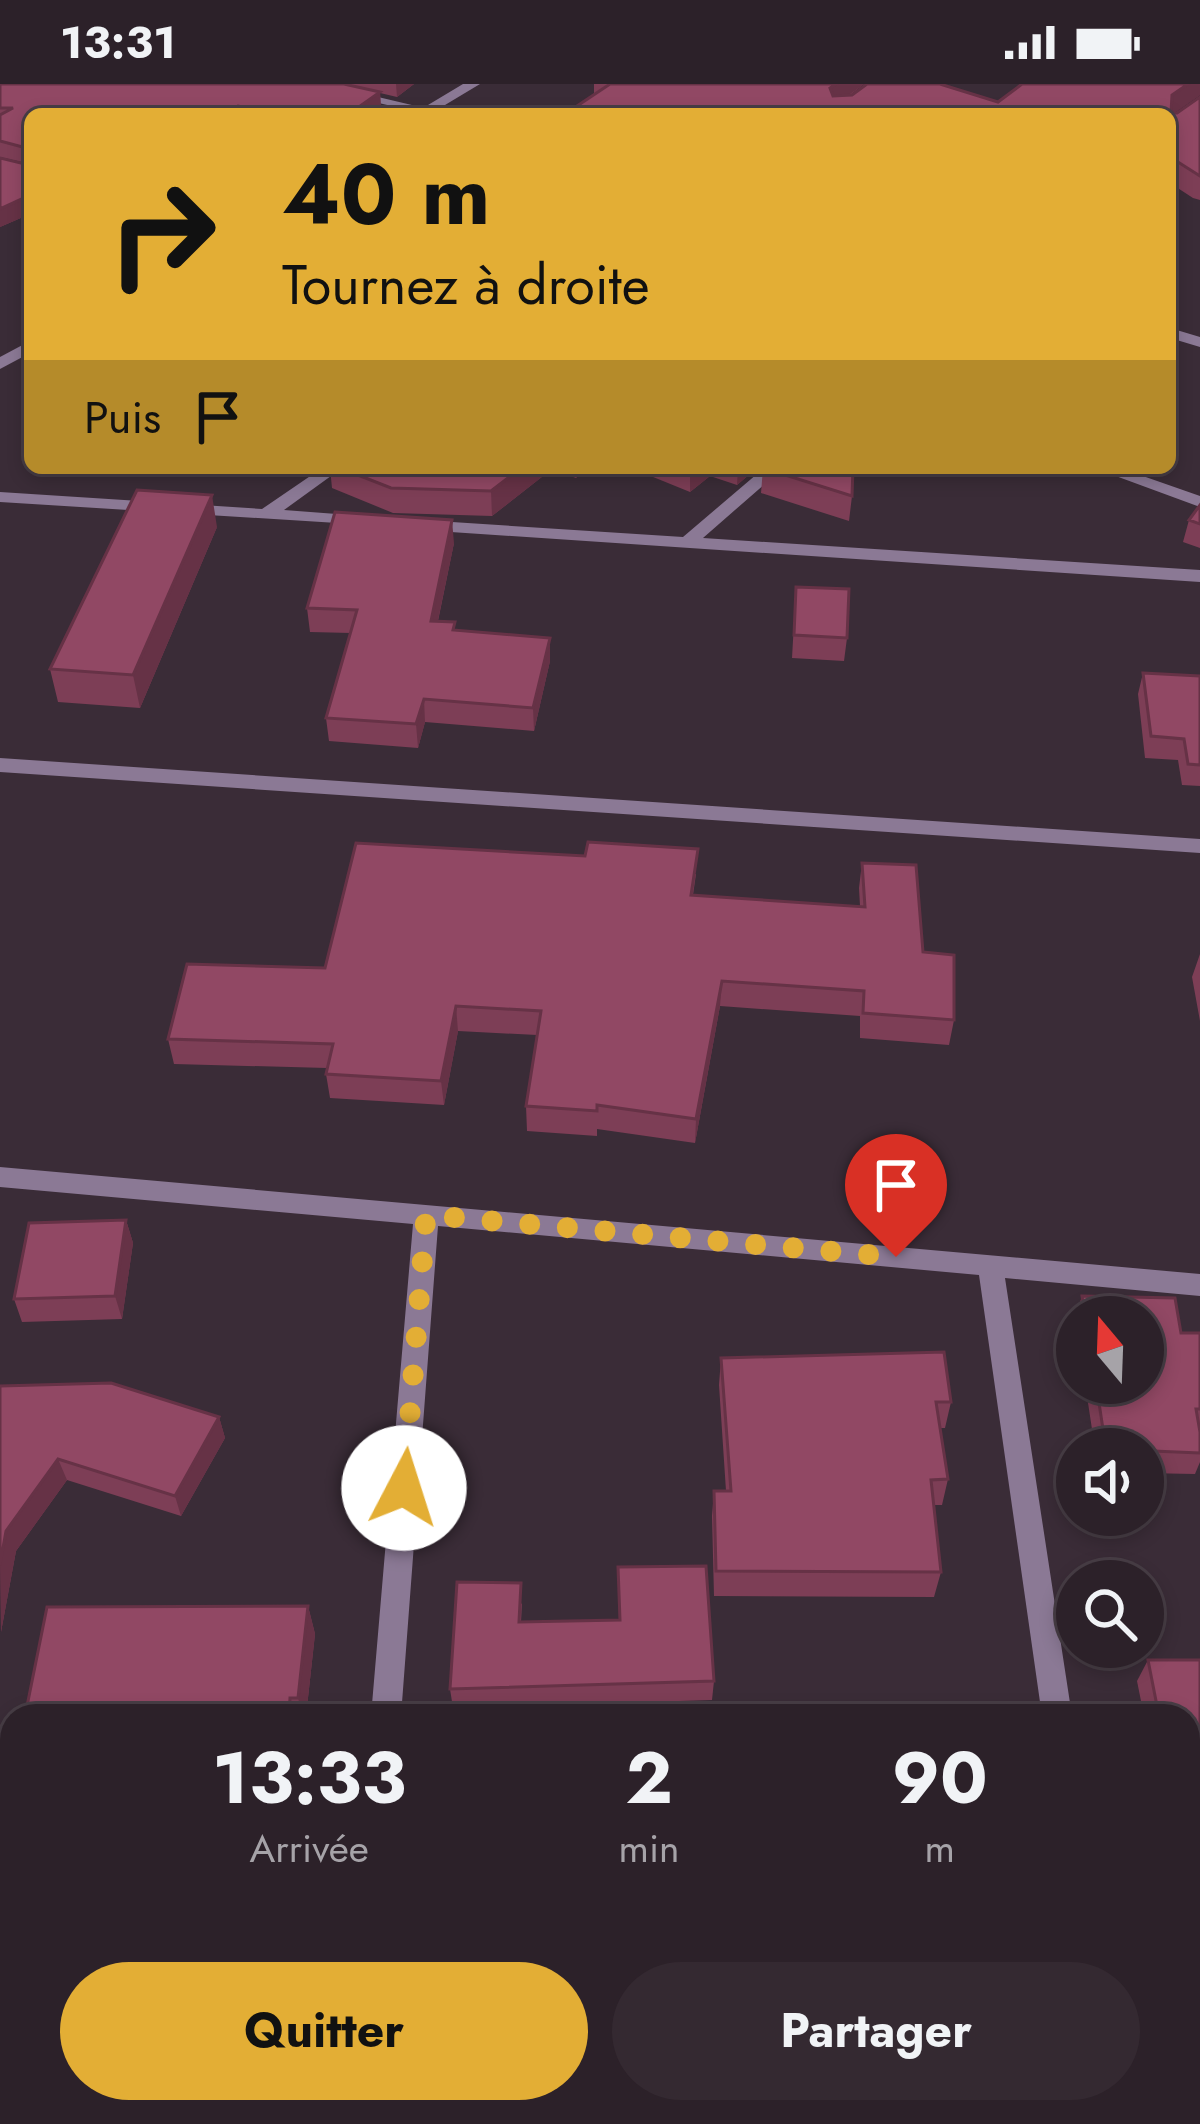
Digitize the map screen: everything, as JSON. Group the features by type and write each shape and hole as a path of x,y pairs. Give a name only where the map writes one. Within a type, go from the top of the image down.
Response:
{"street":[{"path":"304,84 406,108"},
{"path":"430,108 473,84"},
{"path":"267,514 324,474"},
{"path":"688,542 767,474"},
{"path":"1120,474 1200,502"},
{"path":"0,497 384,522"},
{"path":"407,524 1200,576"},
{"path":"0,765 1200,845"},
{"path":"0,1177 1200,1285"},
{"path":"387,1704 426,1215"},
{"path":"990,1266 1055,1704"}],"building":[{"path":"0,84 344,84 380,92 357,108 24,108 24,147 0,141 0,115 13,108 0,108"},
{"path":"610,84 836,84 830,88 833,96 852,95 867,84 940,84 998,102 1022,84 1188,84 1172,95 1171,108 574,108"},
{"path":"1200,97 1200,176 1176,161 1176,113"},
{"path":"0,158 24,164 24,198 0,209"},
{"path":"355,474 513,474 491,491 391,488"},
{"path":"782,474 853,474 852,496"},
{"path":"137,490 212,495 133,675 50,669"},
{"path":"1200,505 1200,524 1189,520"},
{"path":"335,512 452,520 431,621 455,622 453,630 550,638 533,708 424,699 416,724 326,718 357,610 307,608"},
{"path":"796,587 849,589 847,638 794,635"},
{"path":"1143,673 1200,676 1200,765 1188,764 1184,739 1151,736"},
{"path":"588,842 698,849 691,895 865,907 862,863 916,865 923,952 954,955 954,1020 863,1013 864,991 722,981 696,1119 597,1105 597,1111 526,1106 541,1011 456,1006 441,1081 326,1074 333,1044 168,1039 187,964 325,968 356,843 585,856"},
{"path":"126,1220 115,1296 14,1299 29,1223"},
{"path":"1164,1298 1175,1298 1181,1333 1200,1333 1200,1409 1196,1409 1200,1453 1164,1451 1164,1428 1103,1428 1099,1404 1164,1404"},
{"path":"944,1352 951,1402 936,1402 948,1479 931,1480 941,1572 716,1571 714,1491 731,1491 721,1358"},
{"path":"111,1383 219,1417 175,1496 58,1459 6,1531 0,1565 0,1386"},
{"path":"706,1566 714,1681 450,1689 457,1582 521,1583 519,1622 620,1620 618,1567"},
{"path":"308,1606 298,1698 290,1698 290,1704 27,1704 47,1607"},
{"path":"1164,1660 1200,1660 1200,1704 1157,1704 1150,1668 1164,1668"}],"route":[{"path":"404,1488 426,1215 896,1257"}]}
